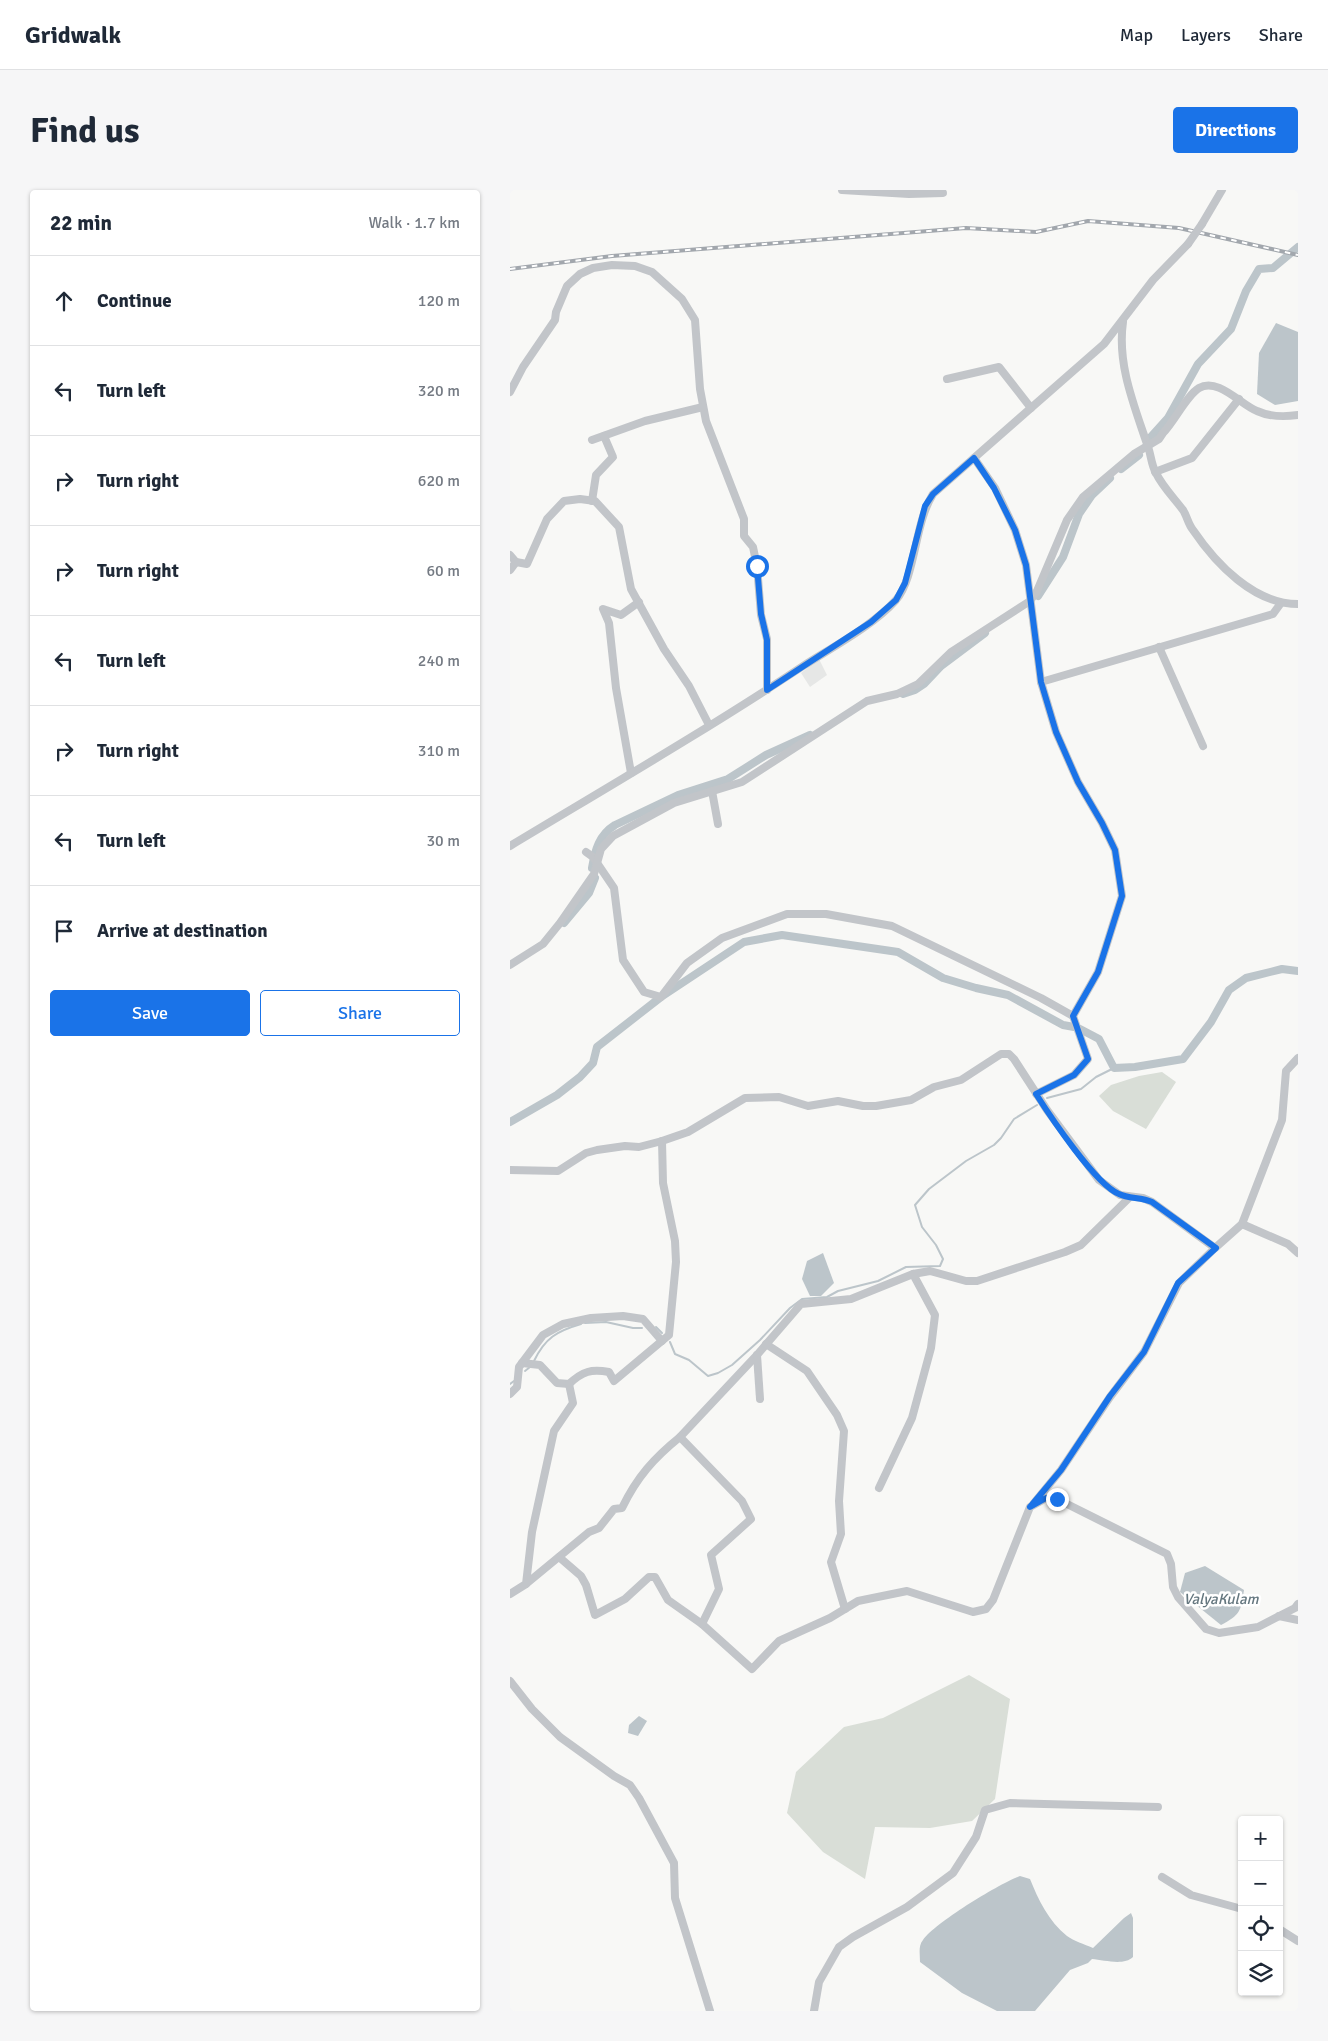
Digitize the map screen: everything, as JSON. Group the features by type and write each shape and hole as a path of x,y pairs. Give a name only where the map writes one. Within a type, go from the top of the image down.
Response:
{"street":[{"path":"842,190 889,191 909,194 943,193"},
{"path":"510,846 767,690 871,622 896,600 905,583 925,506 933,494 1104,344 1153,280 1188,244 1222,190"},
{"path":"510,392 523,367 555,320 556,312 567,286 580,274 593,268 620,265 635,266 652,272 682,299 695,320 703,407 711,436 744,519 744,536 752,547 757,566 761,614 767,640 767,690"},
{"path":"1123,320 1120,340 1125,370 1133,406 1148,446 1155,472 1184,512 1191,528 1218,560 1249,588 1281,603 1298,604"},
{"path":"946,379 999,366 1032,408"},
{"path":"510,965 543,944 586,887 594,874 601,849 613,836 674,803 742,782 867,700 896,694 918,684 951,652 1030,602 1038,591 1067,520 1083,497 1109,474 1161,437 1162,433 1191,396 1200,388 1206,386 1216,388 1239,398 1257,411 1281,417 1298,415"},
{"path":"1155,472 1192,458 1239,398"},
{"path":"592,440 645,422 703,407"},
{"path":"592,501 596,475 612,457 604,436"},
{"path":"974,458 994,488 1015,530 1026,565 1041,682 1056,732 1078,782 1115,850 1122,896 1098,972 1073,1016"},
{"path":"510,555 516,562 527,564 547,519 564,501 580,499 595,501 619,527 632,589 664,648 689,686 709,725"},
{"path":"510,570 516,562"},
{"path":"631,773 616,688 609,623 603,609 621,615 639,602"},
{"path":"1041,682 1273,614 1281,603"},
{"path":"1159,647 1203,746"},
{"path":"712,792 718,824"},
{"path":"586,852 593,856 614,888 624,960 644,992 661,997 687,963 722,938 787,914 826,914 892,926 1041,998 1073,1016 1088,1059 1074,1075 1036,1094"},
{"path":"510,1170 558,1172 586,1154 597,1150 625,1146 639,1147 662,1141 688,1132 729,1105 745,1098 779,1096 808,1106 838,1101 863,1106 876,1106 911,1100 934,1087 961,1080 997,1056 1006,1053 1014,1058 1056,1124 1099,1180 1120,1195 1143,1198 1152,1202 1216,1248"},
{"path":"559,1557 581,1576 586,1585 595,1615 625,1599 649,1578 655,1577 668,1600 702,1624 752,1669 780,1641 830,1618 858,1601 907,1592 973,1612 986,1609 993,1600 1030,1507 1061,1470 1110,1396 1144,1352 1178,1283 1242,1224 1282,1120 1286,1071 1298,1058"},
{"path":"522,1363 540,1365 557,1383 569,1384 580,1374 596,1370 609,1372 614,1381 670,1335 676,1262 675,1241 663,1184 662,1141"},
{"path":"510,1594 526,1584 589,1532 599,1528 614,1509 622,1508 633,1486 656,1456 680,1437 757,1355 801,1304 851,1299 913,1274 930,1271 966,1281 977,1280 1065,1252 1082,1245 1130,1197"},
{"path":"1242,1224 1288,1244 1298,1253"},
{"path":"879,1488 912,1418 931,1348 935,1315 913,1274"},
{"path":"510,1394 518,1387 519,1367 522,1363 544,1335 563,1324 591,1318 623,1316 643,1320 662,1341"},
{"path":"766,1344 807,1371 837,1415 844,1432 839,1501 841,1534 831,1562 845,1609"},
{"path":"757,1355 760,1399"},
{"path":"526,1584 532,1532 554,1430 573,1404 569,1384"},
{"path":"680,1437 742,1500 751,1519 711,1554 718,1589 702,1624"},
{"path":"1030,1507 1046,1498 1057,1499 1167,1554 1172,1564 1173,1587 1178,1597 1206,1629 1219,1633 1258,1627 1295,1608 1298,1604"},
{"path":"1279,1616 1298,1620"},
{"path":"510,1681 532,1709 560,1737 614,1776 630,1785 639,1798 674,1863 675,1898 710,2011"},
{"path":"814,2011 819,1982 839,1947 853,1937 907,1907 953,1873 976,1837 985,1810 1010,1803 1158,1807"},
{"path":"1162,1878 1191,1895 1238,1908"},
{"path":"1283,1932 1298,1941"}],"shaded area":[{"path":"819,659 827,675 810,687 801,673"},
{"path":"1162,1072 1176,1082 1146,1129 1113,1111 1099,1096 1111,1085 1139,1076"},
{"path":"969,1675 1010,1699 995,1799 972,1821 930,1828 875,1827 865,1879 823,1852 787,1813 796,1772 844,1727 883,1718"}],"water":[{"path":"1276,323 1298,332 1298,401 1275,405 1257,394 1259,353"},
{"path":"823,1253 834,1283 821,1296 810,1296 802,1279 807,1261"},
{"name":"ValyaKulam","path":"1205,1566 1244,1590 1238,1612 1221,1625 1180,1592 1185,1573"},
{"path":"639,1716 647,1721 638,1736 628,1733 629,1725"},
{"path":"1020,1876 1030,1879 1045,1910 1067,1936 1093,1948 1131,1913 1133,1918 1133,1957 1119,1962 1092,1959 1088,1963 1070,1970 1035,2011 997,2011 962,1993 920,1962 920,1945 930,1932 968,1904"}],"waterway":[{"path":"1150,438 1168,418 1198,364 1231,329 1246,291 1259,269 1273,268 1298,247"},
{"path":"1121,469 1139,455"},
{"path":"1038,596 1063,557 1079,514 1092,495 1110,478"},
{"path":"903,694 915,690 924,684 941,666 985,633"},
{"path":"592,868 601,838 615,825 678,795 728,779 766,755 810,735"},
{"path":"564,923 589,893 595,878"},
{"path":"510,1122 557,1095 580,1077 593,1063 597,1047 661,997 744,942 782,935 898,952 943,978 1008,995 1063,1025 1074,1027"},
{"path":"1080,1029 1099,1039 1114,1068 1135,1067 1183,1059 1211,1022 1229,990 1246,978 1282,969 1298,971"},
{"path":"1047,1098 1081,1089 1096,1077 1114,1068"},
{"path":"670,1342 675,1354 689,1360 708,1376 732,1365 760,1340 790,1308 802,1299 827,1297 838,1291 878,1281 906,1267 940,1266 943,1259 936,1245 922,1227 915,1205 929,1189 966,1161 994,1145 1014,1119 1037,1105"},
{"path":"585,1323 606,1322 642,1328"},
{"path":"534,1361 543,1346 553,1336 581,1324"},
{"path":"656,1327 662,1333"},
{"path":"525,1371 530,1367"},
{"path":"510,1384 514,1381"}],"railway":[{"path":"510,269 612,256 966,228 1036,232 1088,221 1179,228 1298,255"}],"route":[{"path":"757,566 761,614 767,640 767,690 871,622 896,600 905,583 925,506 933,494 974,458 994,488 1015,530 1026,565 1041,682 1056,732 1078,782 1115,850 1122,896 1098,972 1073,1016 1088,1059 1074,1075 1036,1094 1070,1143 1099,1180 1120,1195 1143,1198 1152,1202 1216,1248 1178,1283 1168,1302 1166,1311 1144,1352 1110,1396 1092,1426 1061,1470 1030,1507 1046,1498 1057,1499"}]}
